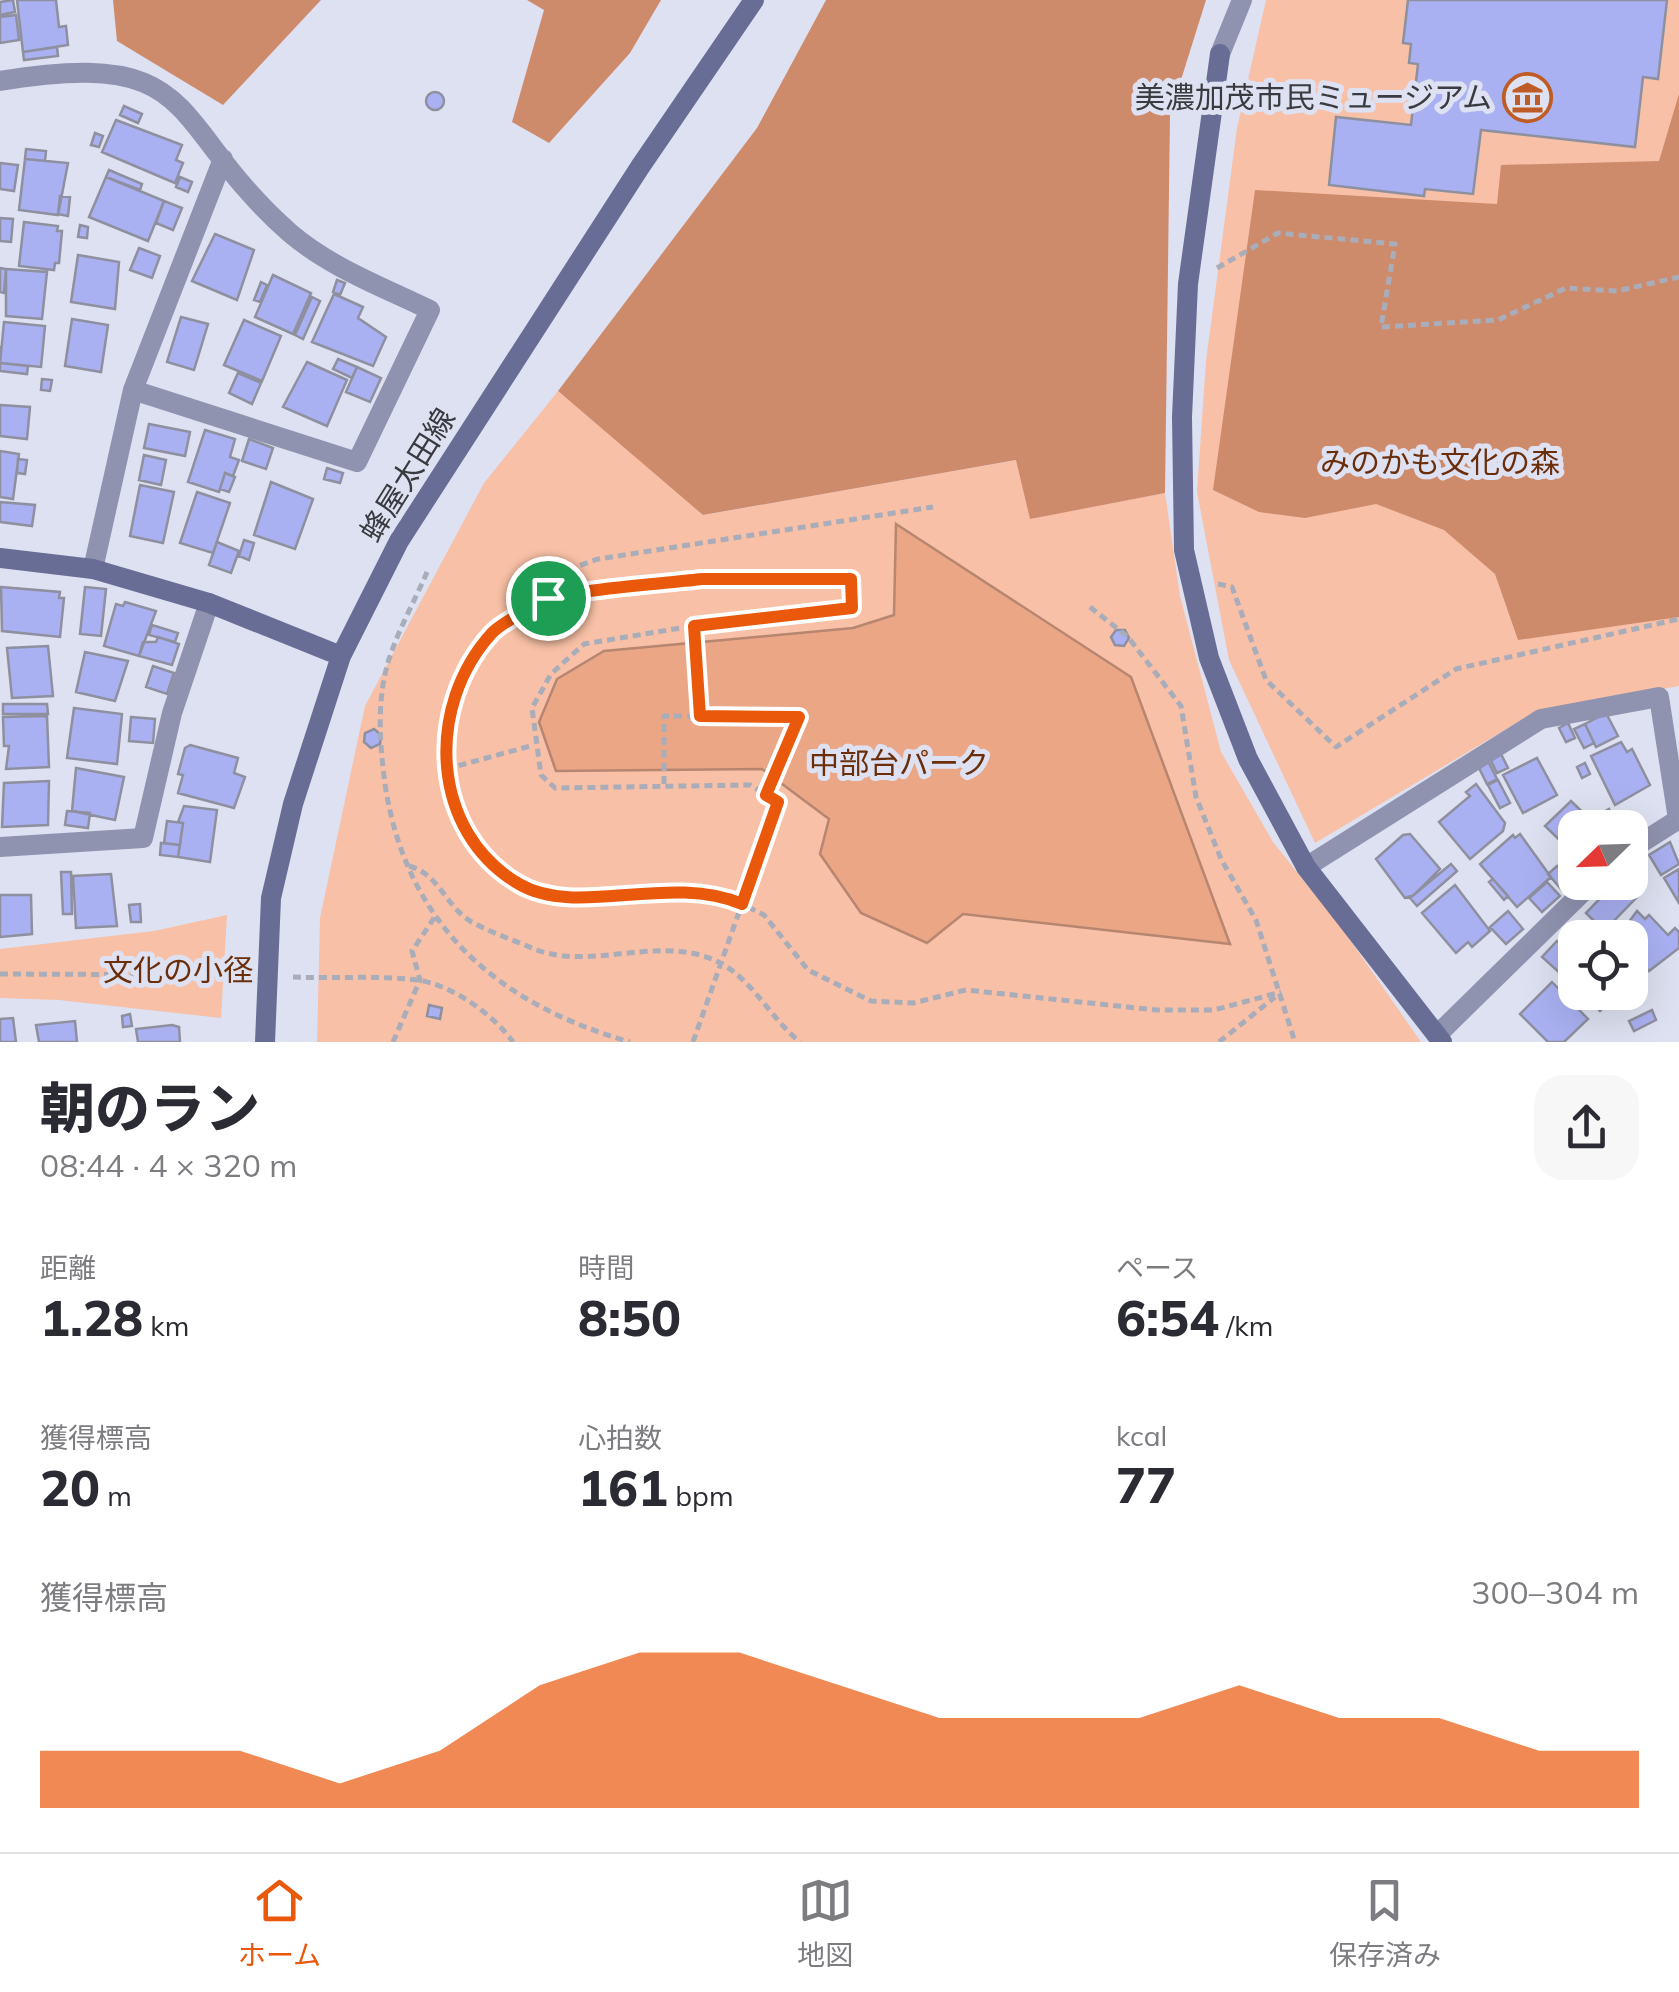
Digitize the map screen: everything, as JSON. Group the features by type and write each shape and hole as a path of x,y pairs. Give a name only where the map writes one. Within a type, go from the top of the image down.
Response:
{"street":[{"name":"蜂屋太田線","path":"265,1042 271,898 292,804 341,656 398,541 640,167 754,0"},
{"path":"1242,0 1220,54 1188,284 1182,417 1184,550 1209,658 1248,759 1306,867 1440,1038 1575,900"},
{"path":"0,81 81,70 138,79 178,102 267,211 308,247 334,264 430,310 356,462 133,390"},
{"path":"93,569 133,390 222,159"},
{"path":"0,558 93,569 208,603 341,656"},
{"path":"0,847 143,838 172,714 208,603"},
{"path":"1306,867 1540,718 1659,698 1679,819 1648,839"}],"path":[{"path":"1188,284 1278,233 1396,244 1381,326 1498,320 1566,288 1618,292 1679,277"},
{"path":"534,588 550,576 598,559 933,506"},
{"path":"427,572 386,668 381,706 388,798 407,866 434,918 460,951 563,1018 630,1042"},
{"path":"521,578 548,598"},
{"path":"693,1042 720,965 742,904 778,802 750,785 556,788 541,775 532,708 551,674 584,644 694,626 852,608 851,579 702,579 548,598 493,632 459,686 444,732 446,769 463,827 488,862 522,886 572,898 680,889 713,892 742,904 764,915 808,970 871,1001 913,1004 966,990 1156,1010 1214,1010 1281,992"},
{"path":"1191,579 1232,587 1266,680 1336,746 1456,669 1679,618"},
{"path":"1090,607 1128,637 1182,706 1196,797 1221,859 1256,920 1294,1042"},
{"path":"694,626 700,716"},
{"path":"664,784 664,716 799,717 766,795"},
{"path":"446,769 534,745"},
{"path":"407,866 426,870 469,920 539,950 575,956 661,951 704,956 748,982 800,1042"},
{"path":"393,1042 420,980 412,951 434,918"},
{"path":"0,974 166,971"},
{"path":"389,981 420,980 459,996 501,1025 513,1042"},
{"path":"1219,1042 1281,992"}],"green space":[{"path":"113,0 321,0 223,105 117,41"},
{"path":"527,0 661,0 630,53 549,143 512,122 544,10"},
{"path":"826,0 1206,0 1170,115 1165,493 1030,519 1016,460 703,515 558,391 757,128"},
{"name":"みのかも文化の森","path":"1266,0 1679,0 1679,686 1535,712 1315,843 1229,660 1197,492 1206,361 1237,128"},
{"path":"1679,94 1679,617 1518,640 1495,574 1444,530 1376,504 1305,518 1259,512 1213,490 1255,190 1497,204 1501,165 1659,161"},
{"name":"中部台パーク","path":"558,391 704,515 1017,460 1031,518 1165,493 1180,596 1221,752 1273,842 1343,930 1421,1042 317,1042 320,918 365,706 484,483"},
{"name":"文化の小径","path":"227,915 221,1018 59,1000 0,998 0,949 154,931"}],"shaded area":[{"path":"896,524 1131,677 1230,944 963,914 927,943 861,913 820,854 829,819 762,769 556,771 539,722 557,679 604,651 853,628 894,615"}],"building":[{"path":"13,0 15,12 0,15 0,2"},
{"path":"17,0 56,0 59,27 66,26 68,45 23,52"},
{"name":"美濃加茂市民ミュージアム","path":"1408,0 1667,0 1658,79 1643,77 1635,147 1481,130 1473,194 1425,189 1424,196 1329,185 1336,117 1411,125 1418,64 1409,63 1411,44 1403,43"},
{"path":"16,15 19,40 0,43 0,17"},
{"path":"57,47 58,56 24,60 23,52"},
{"path":"435,92 444,101 435,110 426,101"},
{"path":"124,106 142,114 138,123 120,115"},
{"path":"116,120 182,145 176,160 183,163 175,183 102,152"},
{"path":"95,133 103,136 99,147 91,145"},
{"path":"26,149 46,151 45,161 25,159"},
{"path":"25,159 68,163 58,215 19,210"},
{"path":"0,163 18,165 14,191 0,189"},
{"path":"109,170 142,184 140,190 106,177"},
{"path":"106,177 164,201 148,241 89,217"},
{"path":"180,177 192,182 188,192 176,187"},
{"path":"60,196 70,197 68,216 58,214"},
{"path":"164,201 182,208 173,230 156,223"},
{"path":"0,218 13,219 11,242 0,241"},
{"path":"24,222 58,226 57,231 62,231 59,263 55,263 54,270 19,266"},
{"path":"80,225 88,227 87,238 78,237"},
{"path":"215,234 254,250 237,300 192,281"},
{"path":"139,248 160,256 152,278 130,270"},
{"path":"78,255 119,262 115,309 71,302"},
{"path":"0,268 6,269 4,293 0,292"},
{"path":"6,269 47,272 42,319 6,316"},
{"path":"273,275 311,293 293,334 255,317"},
{"path":"337,280 345,283 340,295 333,292"},
{"path":"261,282 267,285 260,302 254,300"},
{"path":"334,294 363,307 358,318 386,337 373,366 312,342"},
{"path":"312,297 320,301 303,339 295,335"},
{"path":"181,317 208,324 194,370 167,362"},
{"path":"72,319 108,325 101,372 65,366"},
{"path":"244,320 281,336 262,381 224,365"},
{"path":"4,322 45,326 41,367 0,363"},
{"path":"338,359 357,367 352,378 333,369"},
{"path":"307,362 347,380 327,426 283,407"},
{"path":"0,363 28,366 27,374 0,371"},
{"path":"357,367 381,378 370,402 346,392"},
{"path":"238,373 261,383 252,404 229,393"},
{"path":"42,379 52,380 50,391 41,390"},
{"path":"0,405 30,407 27,439 0,436"},
{"path":"149,424 190,432 185,456 144,448"},
{"path":"205,430 235,439 230,457 239,460 233,476 225,473 219,492 188,482"},
{"path":"249,439 273,448 266,469 242,461"},
{"path":"0,451 19,454 13,499 0,497"},
{"path":"144,455 166,460 161,485 139,480"},
{"path":"18,459 27,460 25,474 17,473"},
{"path":"327,468 343,473 340,483 324,479"},
{"path":"225,473 235,477 229,492 220,489"},
{"path":"271,482 313,499 295,549 254,535"},
{"path":"140,485 174,492 163,543 130,536"},
{"path":"197,492 230,503 213,553 180,543"},
{"path":"0,502 35,505 32,526 0,522"},
{"path":"244,540 254,543 249,560 239,556"},
{"path":"217,542 239,551 231,573 209,565"},
{"path":"1,587 60,592 59,598 64,598 60,637 2,631"},
{"path":"85,587 106,589 101,636 80,634"},
{"path":"125,602 156,611 139,656 104,646 116,604 123,606"},
{"path":"152,625 178,633 175,642 149,635"},
{"path":"1116,630 1125,630 1129,638 1124,646 1115,645 1111,637"},
{"path":"158,637 179,644 172,665 139,656 143,642 156,642"},
{"path":"48,646 53,696 12,698 7,648"},
{"path":"85,652 128,661 115,701 76,692"},
{"path":"153,666 174,673 167,694 146,687"},
{"path":"3,704 47,704 48,714 3,714"},
{"path":"74,708 122,714 117,764 67,758"},
{"path":"1606,713 1618,736 1596,747 1585,724"},
{"path":"47,716 49,767 6,769 9,746 4,746 3,717"},
{"path":"131,717 155,719 153,743 129,741"},
{"path":"1568,723 1575,738 1566,742 1559,728"},
{"path":"1585,724 1594,743 1584,748 1574,729"},
{"path":"374,729 381,735 380,744 371,748 364,742 365,733"},
{"path":"1621,742 1627,752 1632,749 1650,785 1615,805 1591,756"},
{"path":"190,745 238,758 234,773 245,777 234,808 178,793 183,775 178,774 185,748"},
{"path":"1498,748 1508,768 1497,773 1487,753"},
{"path":"1485,755 1497,779 1487,784 1475,760"},
{"path":"1537,758 1557,795 1523,813 1503,775"},
{"path":"1585,763 1590,774 1582,778 1577,767"},
{"path":"76,768 124,777 115,820 72,811"},
{"path":"1498,780 1510,803 1500,808 1488,785"},
{"path":"49,781 48,825 2,827 4,783"},
{"path":"1476,784 1505,823 1503,831 1470,859 1439,822 1470,796 1466,792"},
{"path":"1571,801 1580,810 1562,810"},
{"path":"184,806 217,810 210,862 178,857 183,823 178,822"},
{"path":"67,811 90,813 88,828 65,825"},
{"path":"1558,814 1558,839 1545,826"},
{"path":"167,821 183,823 180,845 164,843"},
{"path":"1410,834 1440,869 1414,895 1405,898 1376,859 1403,835"},
{"path":"1520,834 1551,877 1517,907 1480,864 1513,835 1515,838"},
{"path":"1670,842 1679,864 1661,875 1649,855"},
{"path":"161,843 180,845 178,857 160,855"},
{"path":"1451,864 1457,871 1417,906 1410,898"},
{"path":"1557,866 1558,885 1548,874"},
{"path":"1679,869 1679,903 1664,878"},
{"path":"61,872 71,872 72,914 63,914"},
{"path":"111,874 117,926 76,928 73,876"},
{"path":"1493,879 1508,896 1504,900 1489,882"},
{"path":"1547,882 1558,894 1542,912 1529,898"},
{"path":"1455,885 1490,931 1472,947 1468,942 1456,953 1422,913"},
{"path":"0,895 31,895 32,934 0,937"},
{"path":"1599,900 1634,900 1615,920 1593,920 1586,913"},
{"path":"140,904 141,922 131,922 129,905"},
{"path":"1508,911 1523,929 1506,944 1490,927"},
{"path":"1637,911 1645,919 1649,915 1668,935 1675,928 1679,932 1679,948 1649,971 1648,920 1630,920"},
{"path":"1557,941 1558,942 1558,971 1542,957"},
{"path":"1552,982 1558,988 1558,1010 1579,1010 1588,1019 1564,1042 1548,1042 1520,1014"},
{"path":"429,1005 442,1008 440,1019 427,1016"},
{"path":"1652,1010 1656,1020 1634,1031 1629,1021"},
{"path":"130,1014 132,1026 123,1027 122,1016"},
{"path":"13,1018 16,1042 0,1042 0,1019"},
{"path":"75,1021 77,1042 39,1042 36,1025"},
{"path":"179,1027 180,1042 138,1042 136,1029"}],"place":[{"name":"美濃加茂市民ミュージアム","path":"1527,98"}],"route":[{"path":"702,579 851,579 852,608 694,626 700,716 799,717 766,795 778,802 742,904 713,892 680,889 572,898 522,886 488,862 463,827 447,780 444,732 459,686 493,632 548,598 702,579"}]}
